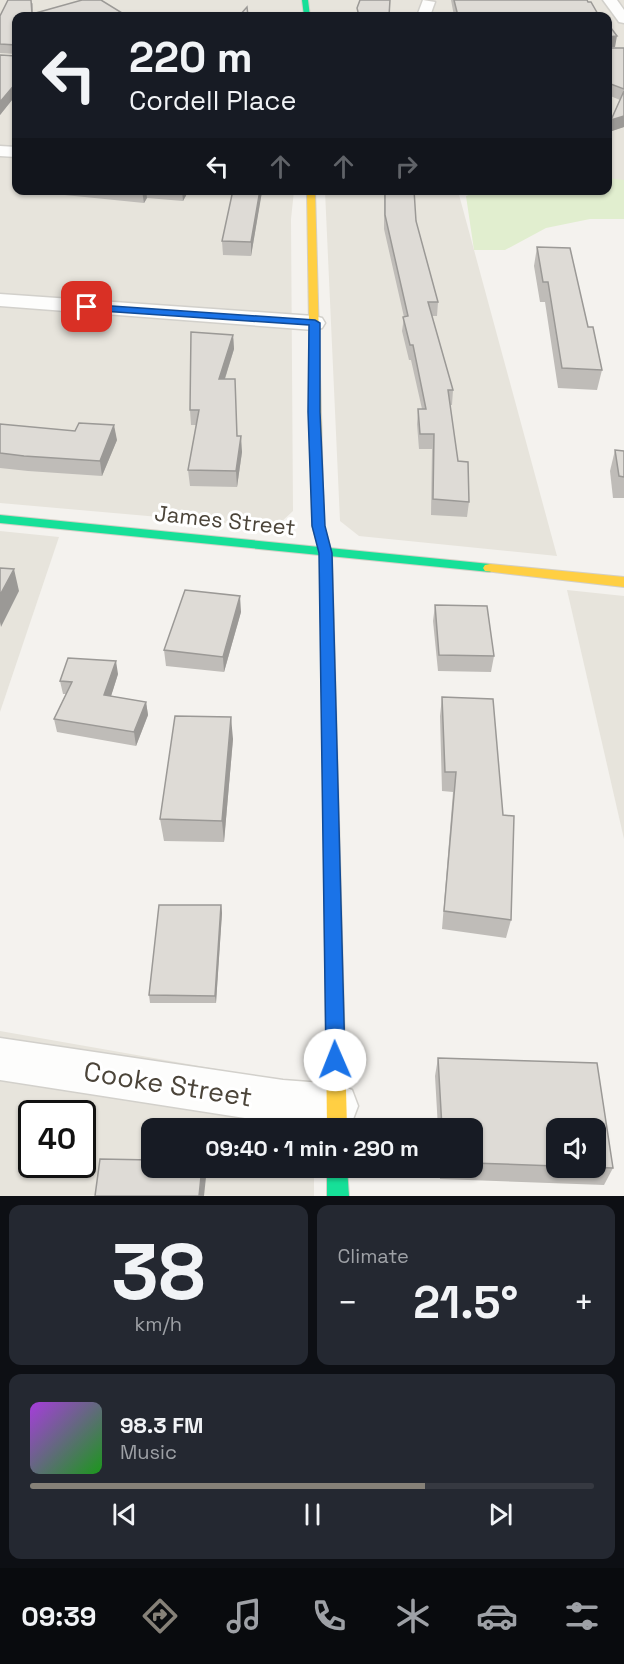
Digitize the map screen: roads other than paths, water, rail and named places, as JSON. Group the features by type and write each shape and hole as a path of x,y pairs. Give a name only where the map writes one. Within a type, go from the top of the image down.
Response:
{"street":[{"path":"610,0 624,19"},
{"path":"425,12 428,2"},
{"path":"311,195 318,526 326,553 336,1117"},
{"path":"0,300 315,323"},
{"name":"James Street","path":"0,519 288,546 326,553 624,582"},
{"name":"Cooke Street","path":"0,1059 284,1102 336,1117"},
{"path":"337,1178 338,1196"}]}
